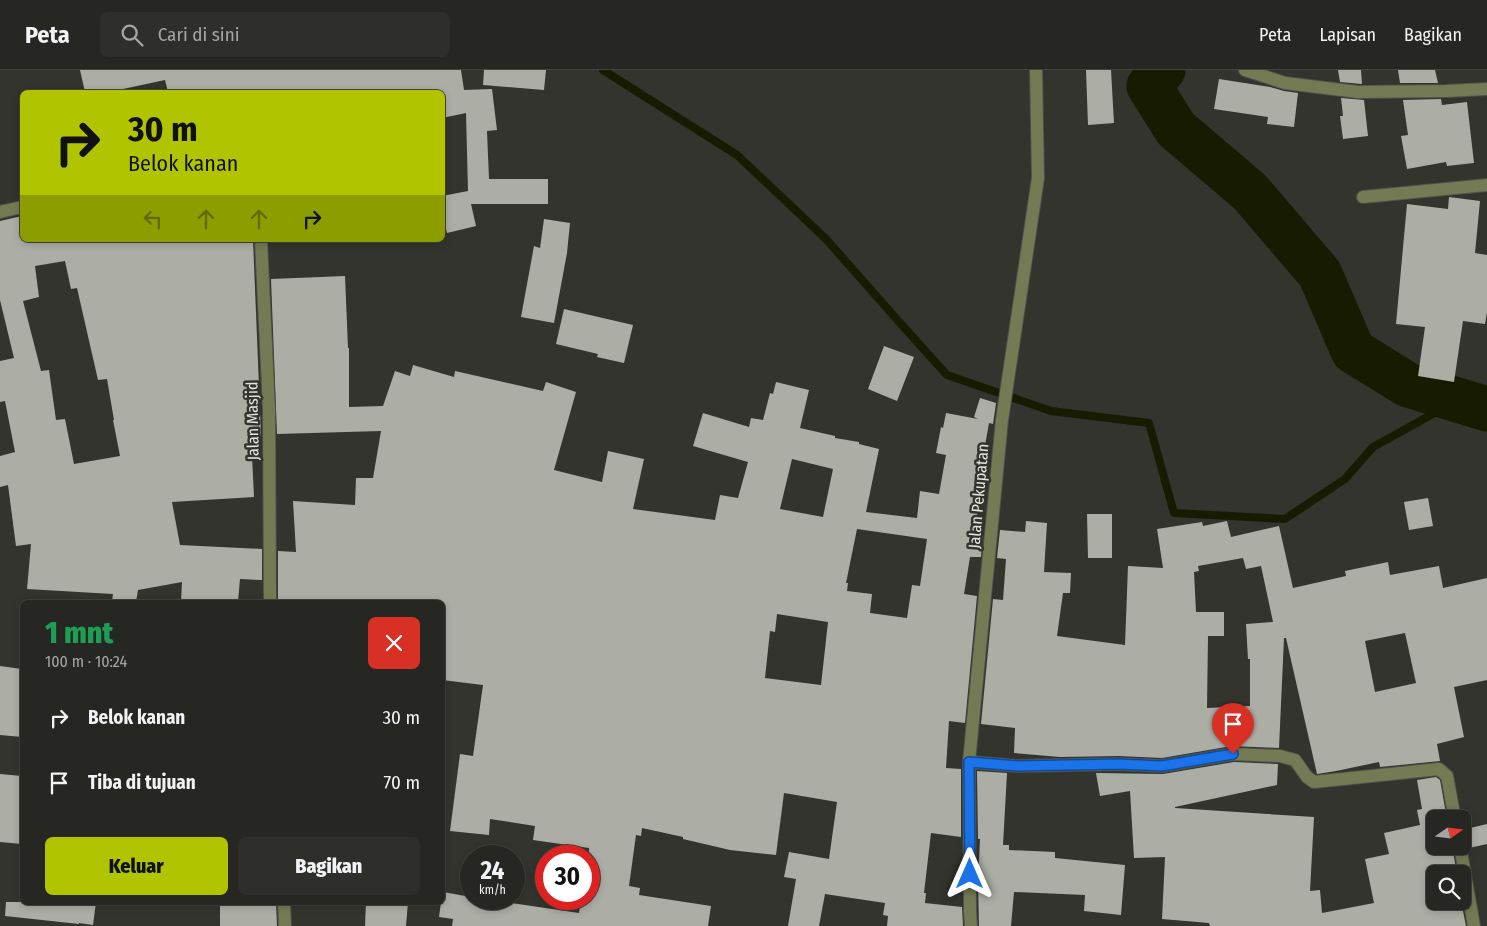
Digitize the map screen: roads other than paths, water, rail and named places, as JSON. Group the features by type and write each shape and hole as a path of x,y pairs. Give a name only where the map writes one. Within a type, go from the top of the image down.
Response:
{"street":[{"name":"Jalan Pekupatan","path":"971,926 969,762 1002,420 1038,178 1036,70"},
{"path":"1245,70 1285,83 1358,92 1487,89"},
{"path":"1363,197 1487,185"},
{"path":"0,212 20,207"},
{"name":"Jalan Masjid","path":"261,242 269,409 270,600"},
{"path":"969,762 1018,766 1119,764 1162,766 1233,754 1280,756 1295,760 1307,777 1314,782 1440,769 1447,776 1453,810"},
{"path":"1462,855 1474,926"},
{"path":"284,905 285,926"}],"waterway":[{"path":"603,70 737,155 826,239 947,375 1051,411 1149,423 1174,513 1285,519 1345,479 1373,447 1458,400"},
{"path":"1163,70 1149,86 1176,129 1250,192 1320,274 1353,351 1408,385 1487,409"}]}
